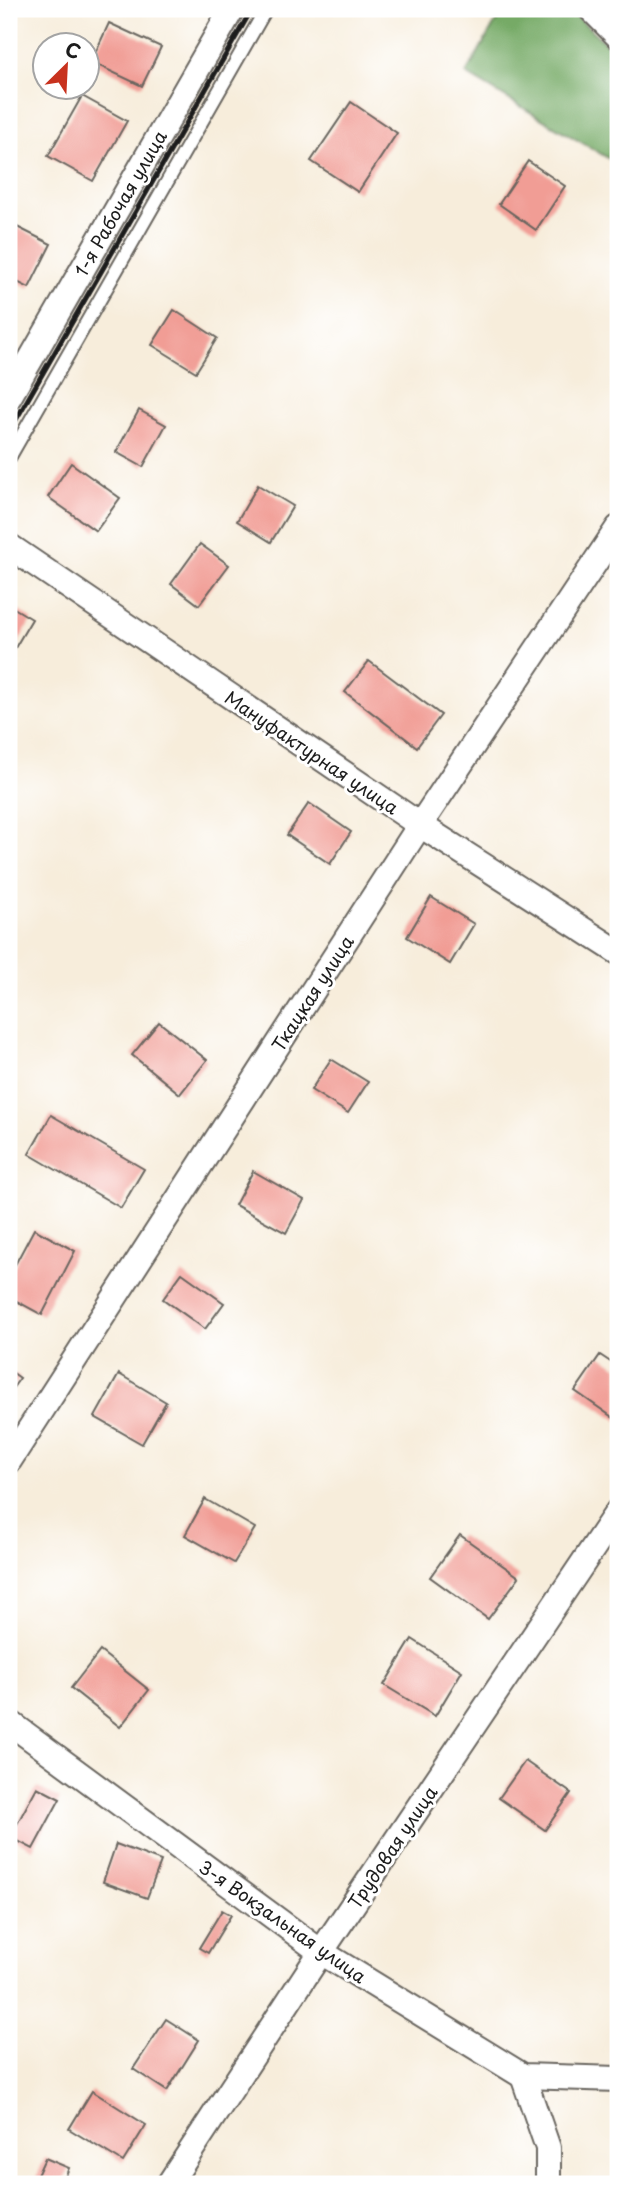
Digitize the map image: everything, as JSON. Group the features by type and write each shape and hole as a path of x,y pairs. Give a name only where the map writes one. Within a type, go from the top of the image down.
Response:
{"street":[{"name":"1-я Рабочая улица","path":"9,397 232,9"},
{"path":"591,9 618,36"},
{"name":"Ткацкая улица","path":"9,1461 420,825 618,528"},
{"name":"Мануфактурная улица","path":"9,546 420,825 618,952"},
{"name":"Трудовая улица","path":"169,2184 321,1952 618,1511"},
{"name":"3-я Вокзальная улица","path":"9,1722 321,1952 523,2076 618,2079"},
{"path":"523,2076 548,2148 548,2184"}],"lane":[{"path":"9,458 266,9"}],"green space":[{"path":"503,9 569,9 618,55 618,164 466,74"}],"building":[{"path":"109,23 161,47 142,86 102,67 102,38"},
{"path":"79,102 93,102 127,121 93,181 48,156"},
{"path":"351,102 397,133 358,192 311,161"},
{"path":"528,161 565,186 536,230 499,204"},
{"path":"9,223 51,244 29,288 9,278"},
{"path":"174,310 217,338 196,372 152,345"},
{"path":"139,410 166,425 143,467 116,452"},
{"path":"71,463 120,498 96,531 48,497"},
{"path":"258,485 293,506 271,542 237,521"},
{"path":"200,544 229,565 199,605 171,584"},
{"path":"9,605 32,619 9,658"},
{"path":"369,661 441,715 417,747 345,692"},
{"path":"309,803 351,832 330,864 287,835"},
{"path":"431,897 474,924 450,964 407,937"},
{"path":"159,1022 207,1060 180,1094 132,1055"},
{"path":"331,1059 368,1082 348,1113 311,1090"},
{"path":"51,1115 144,1169 121,1208 29,1154"},
{"path":"253,1171 304,1200 286,1233 235,1205"},
{"path":"34,1229 75,1251 42,1315 9,1297 9,1276"},
{"path":"182,1273 224,1303 205,1329 163,1299"},
{"path":"600,1355 618,1367 618,1421 575,1391"},
{"path":"9,1370 20,1378 9,1393"},
{"path":"119,1374 166,1402 142,1444 95,1417"},
{"path":"205,1499 255,1528 234,1563 185,1535"},
{"path":"460,1535 519,1577 488,1619 430,1577"},
{"path":"412,1639 462,1671 435,1716 384,1685"},
{"path":"100,1651 149,1690 120,1727 71,1688"},
{"path":"525,1761 571,1793 545,1830 499,1798"},
{"path":"37,1787 60,1799 33,1849 10,1837"},
{"path":"116,1844 161,1861 147,1898 103,1882"},
{"path":"222,1910 231,1915 208,1953 199,1948"},
{"path":"166,2019 199,2040 167,2091 133,2069"},
{"path":"92,2091 146,2125 123,2162 69,2129"},
{"path":"45,2158 69,2168 62,2184 33,2184"}],"railway":[{"path":"9,432 252,9"}]}
